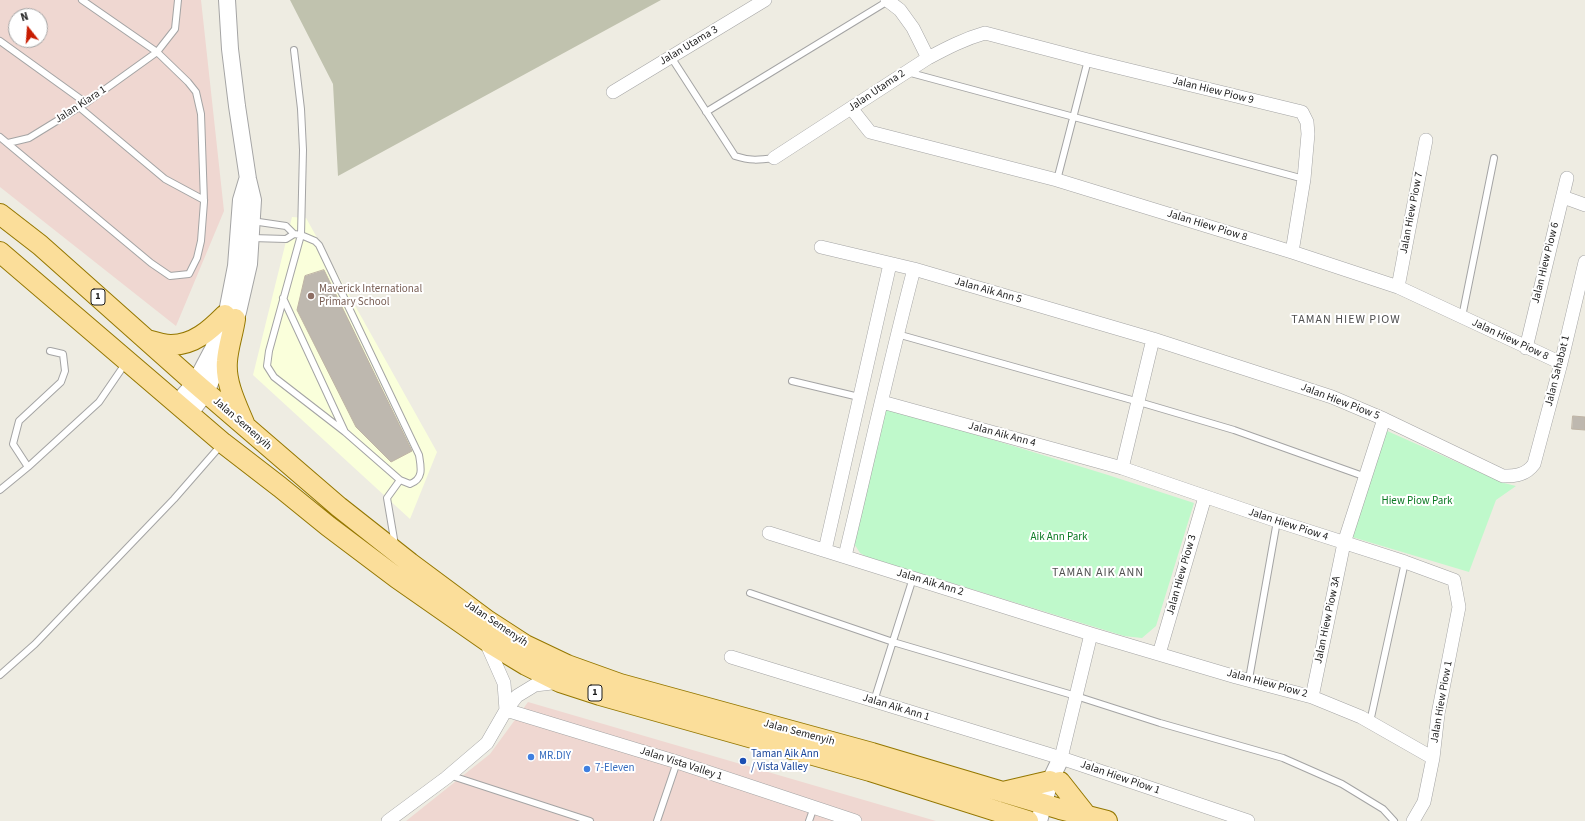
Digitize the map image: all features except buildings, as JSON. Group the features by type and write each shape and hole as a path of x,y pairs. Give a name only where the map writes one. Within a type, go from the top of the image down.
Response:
{"main road":[{"name":"Jalan Semenyih","path":"0,214 40,245 146,340 339,507 488,621 525,645 567,665 620,684 872,753 1003,792 1050,814 1086,815 1107,821"},
{"name":"Jalan Semenyih","path":"0,252 223,443 391,574 526,665 560,682 607,697 870,771 1001,817 1028,821"},
{"path":"146,340 171,346 192,342 230,317"},
{"path":"230,317 227,362 228,375 234,400 246,427"},
{"path":"1003,792 1055,782 1086,815"}],"street":[{"path":"183,408 200,387 213,349 230,317 249,264 253,200 248,179 231,56 227,0"},
{"name":"Jalan Utama 3","path":"613,92 765,0"},
{"path":"888,0 900,10 912,28 928,58"},
{"name":"Jalan Utama 2","path":"774,158 928,58 970,37 985,34"},
{"name":"Jalan Hiew Piow 9","path":"985,34 1302,112 1307,122 1308,134 1304,179 1292,252"},
{"name":"Jalan Hiew Piow 8","path":"851,108 870,132 1057,180 1292,252 1398,287 1561,363"},
{"name":"Jalan Hiew Piow 7","path":"1398,287 1426,140"},
{"name":"Jalan Hiew Piow 6","path":"1526,348 1567,178"},
{"path":"230,317 229,305 236,266 241,200 248,179"},
{"path":"1562,197 1585,205"},
{"name":"Jalan Aik Ann 5","path":"821,248 914,269 1153,339"},
{"name":"Jalan Sahabat 1","path":"1522,475 1530,470 1534,464 1561,363 1585,262"},
{"path":"825,550 890,264"},
{"path":"845,556 897,334 914,269"},
{"path":"1122,468 1153,339"},
{"name":"Jalan Hiew Piow 5","path":"1153,339 1332,397 1384,419 1503,476 1522,475"},
{"name":"Jalan Aik Ann 4","path":"882,402 1122,468"},
{"name":"Jalan Hiew Piow 3A","path":"1312,697 1344,543 1384,419"},
{"name":"Jalan Hiew Piow 4","path":"1122,468 1277,522 1405,562 1454,580"},
{"name":"Jalan Hiew Piow 3","path":"1159,654 1205,497"},
{"name":"Jalan Aik Ann 2","path":"769,533 1091,634"},
{"name":"Jalan Hiew Piow 1","path":"1413,821 1424,802 1433,758 1438,714 1459,607 1454,580"},
{"path":"1050,814 1055,782 1091,634"},
{"name":"Jalan Hiew Piow 2","path":"1091,634 1312,697 1370,722 1433,758"},
{"path":"484,638 504,683 506,710"},
{"name":"Jalan Aik Ann 1","path":"731,657 1061,758"},
{"path":"395,818 488,743 506,710 517,696 535,685 560,682"},
{"name":"Jalan Vista Valley 1","path":"506,710 677,762 855,821"},
{"name":"Jalan Hiew Piow 1","path":"1061,758 1248,821"}],"lane":[{"path":"0,138 8,143 23,158 151,263 170,276 189,274 197,258 202,241 204,200 201,114 196,92 188,82 157,52 82,0"},
{"name":"Jalan Kiara 1","path":"8,143 28,138 86,103 157,52 174,29 178,0"},
{"path":"706,112 888,0"},
{"path":"0,40 86,103"},
{"path":"252,221 286,226 298,234 315,241 318,245 419,455 421,475 416,482 410,484 400,480 345,432 274,377 267,366 269,351 298,234 303,150 301,109 294,50"},
{"path":"671,57 735,156 747,160 774,158"},
{"path":"1057,180 1088,60"},
{"path":"906,72 1012,99 1304,179"},
{"path":"79,107 165,179 204,200"},
{"path":"1462,317 1494,158"},
{"path":"251,238 286,239 298,234"},
{"path":"283,298 345,432"},
{"path":"897,334 1234,430 1366,477"},
{"path":"28,467 13,444 18,421 61,382 64,371 63,354 50,351"},
{"path":"0,490 28,467 99,402 127,361"},
{"path":"792,381 859,397"},
{"path":"0,675 35,644 174,499 223,443"},
{"path":"396,551 387,498 400,480"},
{"path":"1249,679 1277,522"},
{"path":"1370,722 1405,562"},
{"path":"874,701 913,578"},
{"path":"750,593 893,642 1076,696 1160,723 1283,758 1342,784 1383,809 1394,821"},
{"path":"657,821 677,762"},
{"path":"449,775 590,821"},
{"path":"809,821 814,807"}],"shaded area":[{"path":"0,0 201,0 224,211 176,326 0,187"},
{"path":"290,0 661,0 338,176 333,84"},
{"name":"Maverick International Primary School","path":"292,217 306,218 437,452 410,519 253,375"},
{"path":"528,702 936,821 406,821 490,754"}],"green space":[{"name":"Aik Ann Park","path":"886,407 1194,503 1156,626 1142,638 1124,636 867,557 860,553 853,542"},
{"name":"Hiew Piow Park","path":"1385,430 1504,483 1516,486 1496,500 1469,572 1352,537"}],"place":[{"name":"Maverick International Primary School","path":"311,296"},
{"name":"MR.DIY","path":"531,757"},
{"name":"Taman Aik Ann / Vista Valley","path":"743,761"},
{"name":"7-Eleven","path":"587,769"}],"district":[{"name":"TAMAN HIEW PIOW","path":"1346,320"},
{"name":"TAMAN AIK ANN","path":"1098,573"}]}
